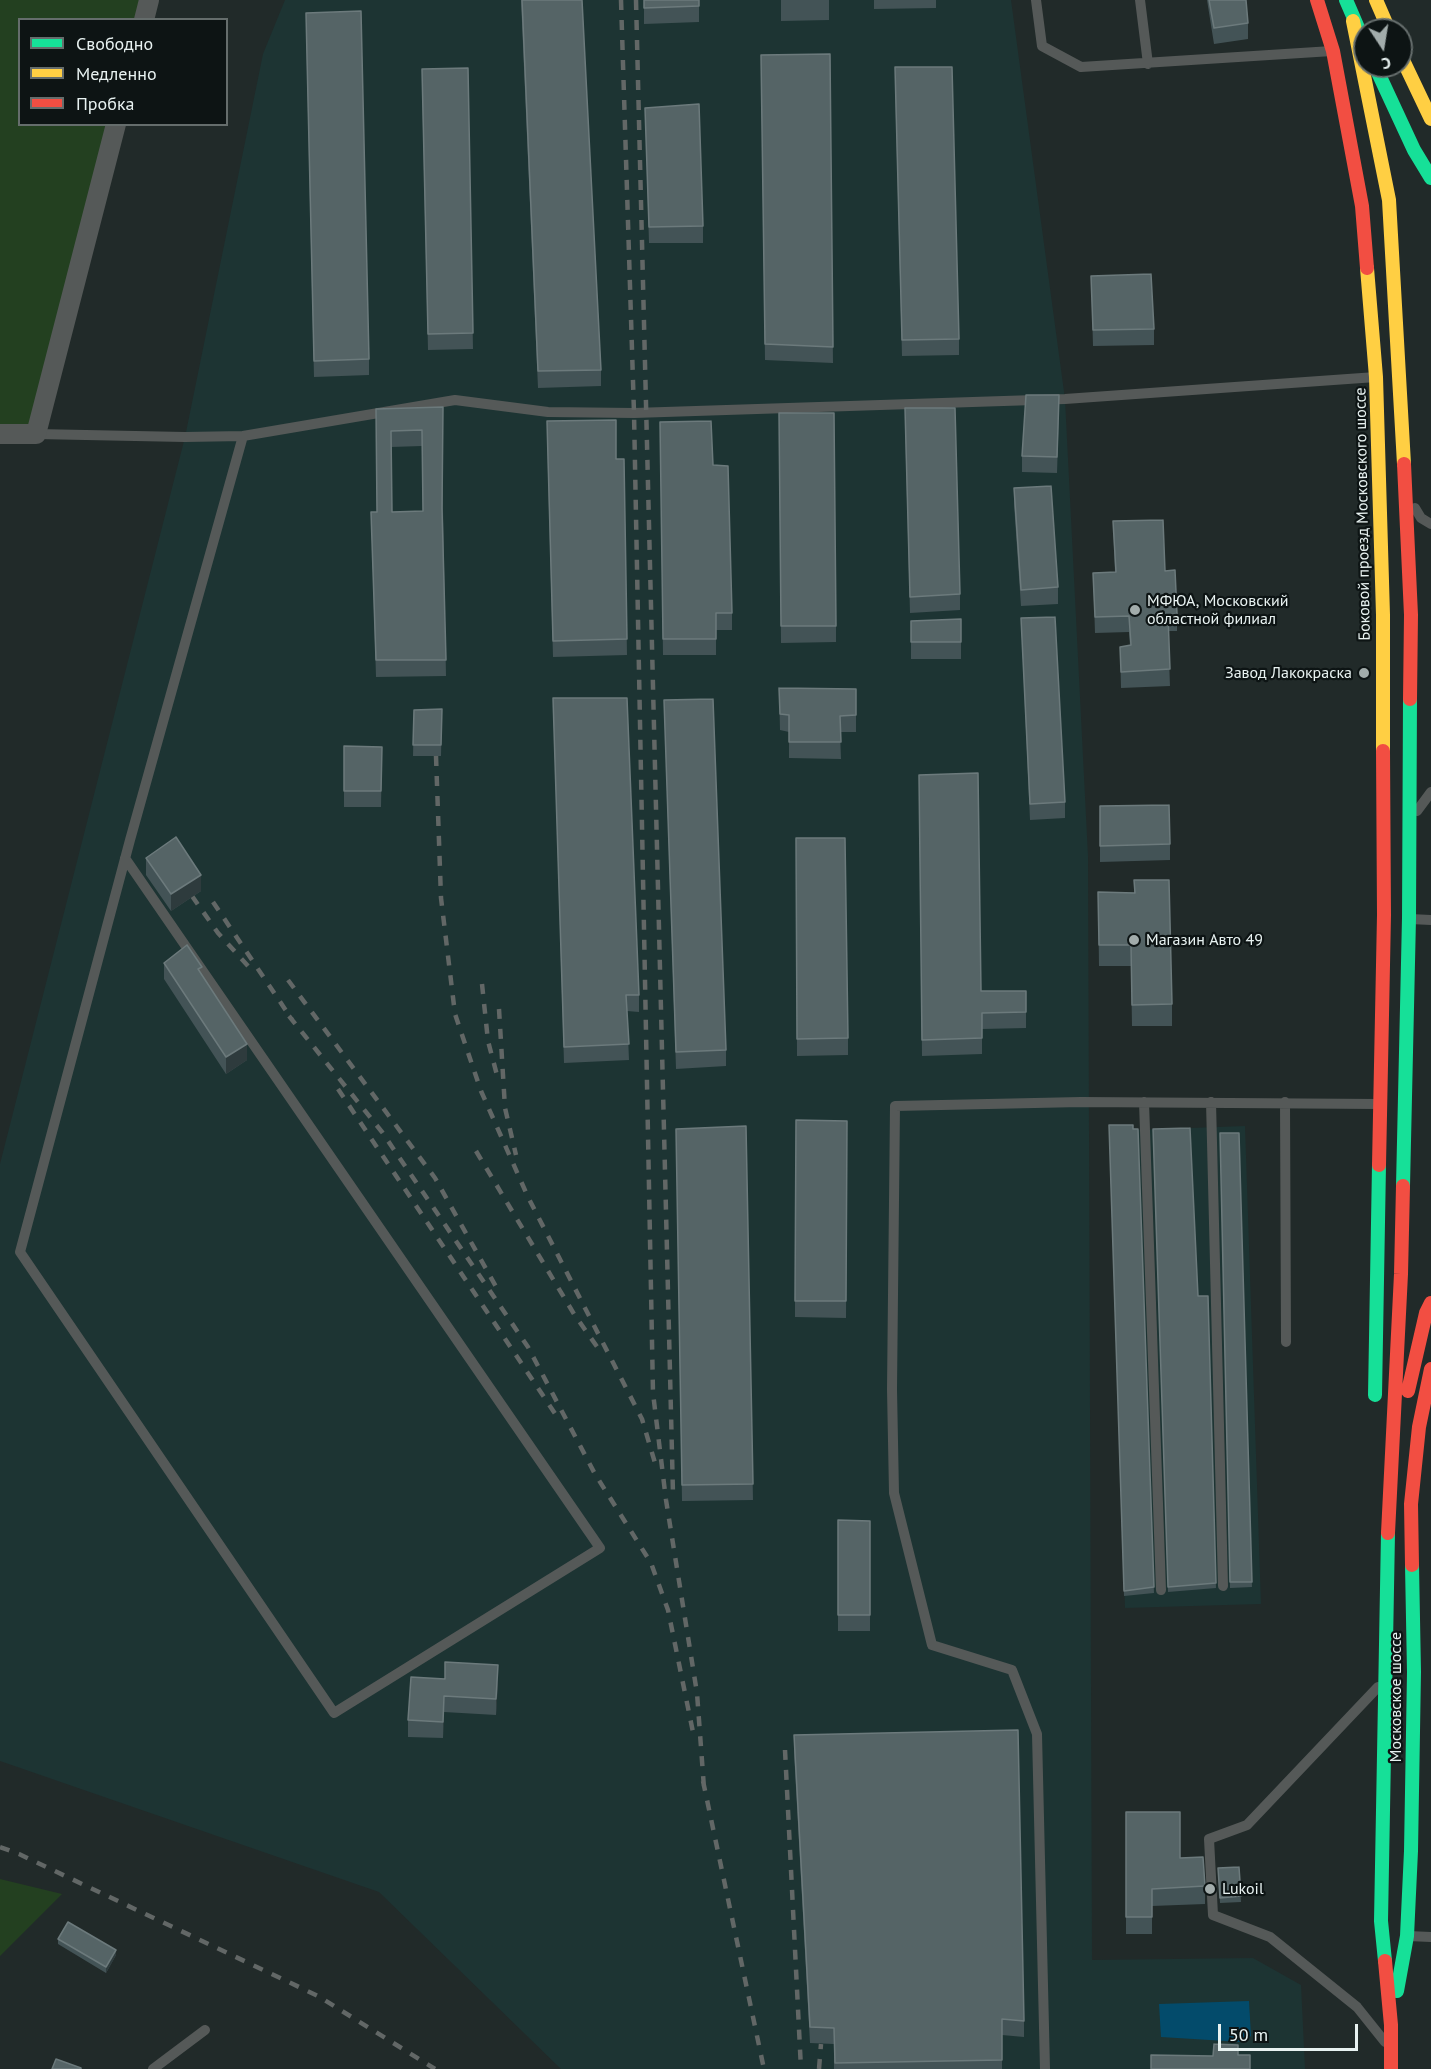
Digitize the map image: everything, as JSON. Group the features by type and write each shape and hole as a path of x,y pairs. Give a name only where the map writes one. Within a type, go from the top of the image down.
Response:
{"main road":[{"name":"Боковой проезд Московского шоссе","path":"1317,0 1333,51 1362,206 1376,377 1383,615 1384,915 1375,1405"},
{"path":"1346,0 1353,18"},
{"path":"1376,0 1384,18"},
{"path":"1351,14 1389,200 1411,615 1409,918 1401,1274 1390,1466"},
{"path":"1381,78 1414,150 1431,177"},
{"path":"1411,78 1431,119"},
{"path":"1390,1466 1426,1313 1431,1304"},
{"name":"Московское шоссе","path":"1391,2025 1407,1936 1414,1672 1411,1504 1419,1427 1431,1369"},
{"path":"1378,1426 1390,1466 1411,1504"},
{"name":"Московское шоссе","path":"1390,1466 1381,1922 1391,2025 1391,2069"},
{"path":"1414,1672 1426,1532"}],"street":[{"path":"144,18 149,0"},
{"path":"0,434 36,435 115,126"}],"lane":[{"path":"1036,0 1042,46 1081,67 1333,51"},
{"path":"1140,0 1148,64"},
{"path":"36,435 243,436 455,400 548,412 634,413 1065,399 1376,377"},
{"path":"126,858 600,1548 334,1713 20,1252 126,858 243,436"},
{"path":"1406,494 1421,518 1431,524"},
{"path":"1410,821 1431,792"},
{"path":"1409,918 1431,920"},
{"path":"1045,2069 1036,1734 1012,1670 932,1645 894,1493 892,1389 896,1106 1144,1102 1382,1104"},
{"path":"1144,1102 1161,1590"},
{"path":"1211,1102 1223,1586"},
{"path":"1285,1102 1286,1342"},
{"path":"1384,1680 1247,1825 1209,1839 1213,1915 1270,1938 1357,2007 1391,2049"},
{"path":"1407,1936 1431,1936"},
{"path":"153,2069 205,2030"}],"shaded area":[{"path":"285,0 1011,0 1065,399 1088,856 1092,1960 1253,1958 1301,1985 1305,2069 561,2069 379,1892 0,1761 0,1164 185,437 263,54"},
{"path":"1245,1126 1261,1604 1125,1608 1109,1131"}],"green space":[{"path":"0,0 147,0 142,18 18,18 18,126 116,126 36,434 0,434"},
{"path":"0,1879 62,1894 0,1956"}],"water":[{"path":"1249,2001 1251,2036 1242,2042 1161,2037 1159,2004"}],"building":[{"path":"522,0 582,0 601,370 538,371"},
{"path":"644,0 699,0 699,6 644,8"},
{"path":"1209,0 1246,0 1248,23 1214,28"},
{"path":"361,11 369,359 314,361 306,13"},
{"path":"830,54 833,347 765,344 761,55"},
{"path":"895,67 952,67 959,339 902,340"},
{"path":"468,68 473,333 428,334 422,69"},
{"path":"699,104 703,226 649,227 645,108"},
{"path":"1151,274 1154,329 1093,330 1091,276"},
{"path":"1026,395 1059,395 1057,457 1022,456"},
{"path":"443,407 442,508 446,660 376,660 371,512 377,512 376,409","holes":["422,430 423,511 392,512 391,431"]},
{"path":"905,408 955,408 960,594 910,597"},
{"path":"779,413 834,413 836,626 781,626"},
{"path":"616,420 616,459 624,459 627,639 553,641 547,421"},
{"path":"711,421 713,465 728,466 732,613 716,613 716,639 663,639 660,422"},
{"path":"1051,486 1058,587 1021,590 1014,488"},
{"name":"МФЮА, Московский областной филиал","path":"1163,520 1165,571 1175,570 1177,614 1168,615 1170,669 1121,672 1120,647 1131,645 1129,616 1095,617 1093,573 1116,572 1113,521"},
{"path":"1055,617 1065,802 1030,804 1021,618"},
{"path":"961,619 961,642 911,642 911,621"},
{"path":"779,688 856,689 856,715 840,716 841,742 789,742 789,715 780,714"},
{"path":"553,698 627,698 639,995 626,995 629,1044 564,1047"},
{"path":"713,699 726,1050 676,1052 664,700"},
{"path":"442,709 441,745 413,745 414,710"},
{"path":"344,746 382,747 381,791 344,791"},
{"path":"978,773 981,991 1026,991 1026,1012 982,1013 982,1038 922,1040 919,775"},
{"path":"1169,805 1170,844 1100,846 1100,806"},
{"path":"176,837 201,875 171,894 146,858"},
{"path":"796,838 845,838 848,1038 797,1039"},
{"name":"Магазин Авто 49","path":"1134,880 1169,880 1172,1004 1132,1005 1131,945 1099,945 1098,892 1135,893"},
{"path":"187,945 202,967 198,969 247,1044 226,1057 164,963"},
{"path":"796,1120 847,1121 846,1301 795,1301"},
{"path":"1109,1125 1133,1125 1133,1129 1138,1129 1154,1587 1124,1591"},
{"path":"746,1126 753,1484 682,1485 676,1129"},
{"path":"1190,1128 1198,1296 1208,1296 1216,1583 1168,1587 1153,1129"},
{"path":"1220,1133 1239,1133 1252,1582 1230,1582"},
{"path":"838,1520 870,1521 870,1615 838,1615"},
{"path":"445,1662 498,1665 496,1699 444,1696 443,1722 408,1720 411,1677 445,1679"},
{"path":"1018,1730 1024,2021 1002,2019 1002,2060 835,2063 834,2028 810,2027 794,1735"},
{"path":"1126,1812 1180,1812 1180,1858 1203,1857 1205,1886 1152,1889 1152,1917 1126,1917"},
{"path":"1239,1867 1241,1896 1220,1898 1218,1868"},
{"path":"68,1922 116,1950 106,1967 58,1939"},
{"path":"1214,2044 1238,2045 1238,2055 1250,2055 1250,2069 1151,2069 1151,2055 1213,2056"},
{"path":"56,2059 81,2068 81,2069 52,2069"}],"railway":[{"path":"621,0 634,413 653,1393 666,1500 697,1693 704,1788"},
{"path":"636,0 673,1494"},
{"path":"436,756 441,898 455,1014 481,1091 528,1197 642,1419 655,1463"},
{"path":"192,896 218,933 248,966"},
{"path":"213,902 293,1021"},
{"path":"288,980 435,1178 499,1292"},
{"path":"482,984 488,1041 498,1079"},
{"path":"499,1009 505,1108 516,1155"},
{"path":"289,1016 382,1132 528,1347 595,1474 651,1563 668,1610 694,1737"},
{"path":"338,1089 556,1415"},
{"path":"476,1151 574,1314 600,1351"},
{"path":"785,1750 801,2069"},
{"path":"703,1781 764,2069"},
{"path":"0,1847 318,1996 435,2069"},
{"path":"819,2069 821,2044"}],"traffic: fast":[{"path":"1346,0 1354,18"},
{"path":"1381,78 1414,150 1431,178"},
{"path":"1403,1186 1409,918 1410,699"},
{"path":"1375,1395 1379,1165"},
{"path":"1385,1961 1381,1921 1388,1533"},
{"path":"1397,1991 1407,1936 1411,1851 1414,1672 1412,1565"}],"traffic: slow":[{"path":"1376,0 1384,18"},
{"path":"1364,78 1389,200 1404,464"},
{"path":"1411,78 1431,119"},
{"path":"1367,268 1376,377 1383,615 1383,751"}],"traffic: jam":[{"path":"1317,0 1333,51 1362,206 1367,268"},
{"path":"1404,464 1411,615 1410,699"},
{"path":"1379,1165 1384,915 1383,751"},
{"path":"1388,1533 1401,1274 1403,1186"},
{"path":"1408,1391 1426,1313 1431,1303"},
{"path":"1412,1565 1411,1504 1419,1427 1431,1369"},
{"path":"1385,1961 1391,2025 1391,2069"}],"place":[{"name":"МФЮА, Московский областной филиал","path":"1135,610"},
{"name":"Завод Лакокраска","path":"1364,673"},
{"name":"Магазин Авто 49","path":"1134,940"},
{"name":"Lukoil","path":"1210,1889"}]}
